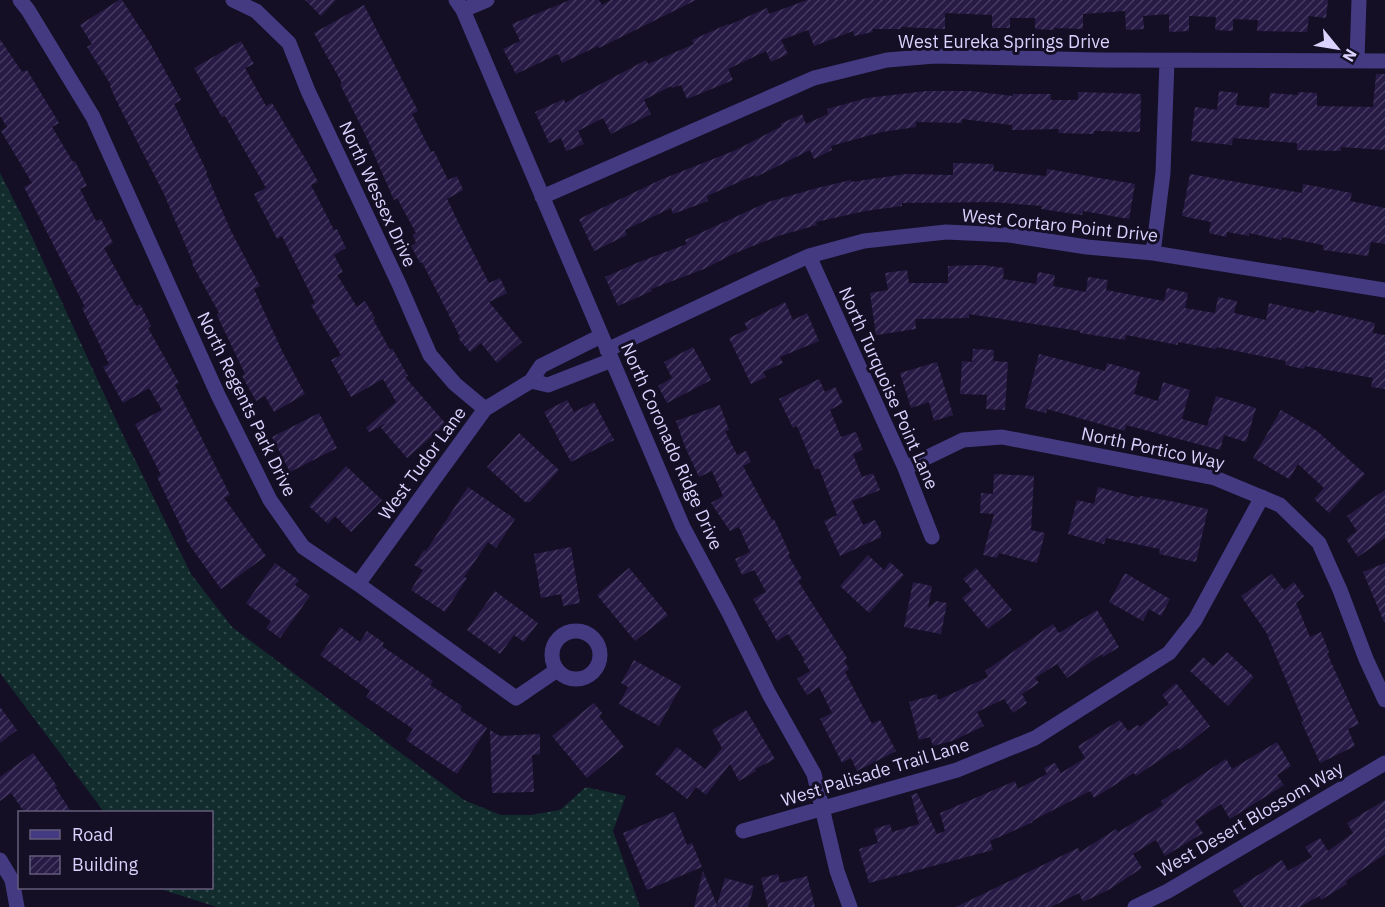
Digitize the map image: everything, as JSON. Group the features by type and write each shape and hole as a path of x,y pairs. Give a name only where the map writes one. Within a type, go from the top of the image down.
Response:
{"street":[{"name":"North Regents Park Drive","path":"20,0 93,117 218,395 270,500 303,547 516,698 557,670"},
{"name":"North Wessex Drive","path":"233,0 256,11 289,43 308,91 430,355 455,384 485,409"},
{"path":"460,5 487,0"},
{"path":"1357,60 1359,0"},
{"name":"North Coronado Ridge Drive","path":"460,5 683,527 769,694 814,774 837,871 850,907"},
{"name":"West Eureka Springs Drive","path":"542,197 814,78 887,60 935,56 1167,61 1385,61"},
{"path":"1153,254 1163,173 1167,61"},
{"name":"West Cortaro Point Drive","path":"607,348 809,256 864,241 946,232 1009,236 1153,254 1385,290"},
{"name":"North Turquoise Point Lane","path":"809,256 904,468 932,537"},
{"name":"West Tudor Lane","path":"358,584 485,409 531,381 541,366 607,348"},
{"path":"531,381 548,385 607,348"},
{"name":"North Portico Way","path":"904,468 963,440 1002,437 1215,478 1281,505 1318,543 1385,700"},
{"name":"West Palisade Trail Lane","path":"743,831 957,770 1035,738 1169,653 1195,620 1262,497"},
{"name":"West Desert Blossom Way","path":"1135,907 1167,891 1385,764"},
{"path":"0,860 12,880 17,907"}],"green space":[{"path":"0,173 191,574 232,627 464,800 501,815 531,815 560,810 586,787 626,796 613,831 640,907 217,907 160,889 213,889 213,811 103,811 0,673"}],"building":[{"path":"122,0 150,43 181,100 174,104 207,172 230,229 260,286 254,289 282,351 305,394 274,412 265,396 256,401 242,376 245,374 217,315 219,313 192,264 164,194 116,100 111,85 87,47 92,44 80,25"},
{"path":"305,0 336,0 321,16"},
{"path":"570,0 599,0 602,5 611,0 696,0 599,48 598,46 562,63 558,54 516,74 503,49 520,41 512,24"},
{"path":"807,0 1328,0 1326,18 1309,16 1307,32 1257,31 1258,20 1233,19 1233,31 1215,30 1216,17 1189,16 1189,31 1169,32 1169,14 1143,16 1144,29 1126,30 1125,11 1083,14 1083,29 1054,28 1054,30 1035,29 1035,18 1010,18 1010,28 992,28 992,15 945,13 945,29 901,27 901,29 872,29 873,32 854,36 853,31 814,46 808,30 781,40 788,54 771,62 766,51 728,69 733,80 687,99 681,85 672,88 671,86 644,100 651,114 611,134 603,118 578,131 584,144 566,151 561,138 549,143 535,112 564,99 565,103 646,60 648,64 694,44 692,40 728,24 767,8 769,14"},
{"path":"364,5 418,111 412,114 431,152 434,151 448,180 457,176 463,190 447,199 469,244 489,283 500,278 507,293 489,302 522,342 497,363 481,343 470,352 458,338 460,337 422,262 420,263 411,246 416,243 413,235 416,233 397,198 394,200 340,84 342,83 314,33"},
{"path":"0,39 22,72 27,70 59,123 52,127 73,162 75,161 87,186 80,189 96,221 101,219 113,243 104,248 136,306 140,304 151,326 148,328 179,383 175,385 230,495 224,498 266,556 221,589 186,540 157,477 161,475 135,424 162,410 149,388 123,403 103,367 109,364 82,308 85,307 24,187 32,183 1,131 7,127 0,116"},
{"path":"241,41 254,64 245,68 266,106 272,103 309,165 318,182 311,185 346,248 334,255 343,272 337,275 357,307 365,301 390,350 392,348 408,376 405,377 446,424 407,458 381,428 387,423 369,432 366,428 396,402 383,379 351,397 331,360 341,355 311,305 315,303 282,236 277,239 254,194 266,188 225,116 222,117 194,68"},
{"path":"1376,74 1385,74 1385,150 1341,147 1341,151 1297,150 1297,143 1233,138 1232,145 1191,141 1195,107 1217,110 1219,91 1238,93 1236,105 1269,108 1270,93 1298,95 1298,92 1317,93 1317,106 1373,107"},
{"path":"926,91 971,91 1013,96 1013,94 1051,94 1051,100 1078,100 1078,92 1141,94 1140,132 1094,131 1094,134 1058,133 1059,129 1012,130 1012,125 962,119 962,123 916,122 916,127 882,132 831,146 832,150 814,159 810,150 756,177 755,175 707,196 708,201 673,214 671,208 625,230 627,235 594,251 579,219 660,180 736,150 802,114 806,124 828,114 827,109 867,98"},
{"path":"953,163 994,164 993,171 1046,176 1047,169 1135,184 1129,219 1083,211 1082,215 1041,209 1042,206 992,202 902,203 902,206 865,211 816,222 817,225 778,236 733,254 704,269 651,289 652,291 618,306 605,277 687,244 685,240 768,202 851,180 851,182 906,174 953,175"},
{"path":"1190,174 1302,193 1303,184 1352,193 1350,201 1385,208 1385,244 1371,242 1368,256 1323,250 1323,245 1282,237 1281,240 1249,233 1249,236 1227,232 1226,237 1209,233 1211,222 1182,216"},
{"path":"983,265 1004,268 1003,279 1036,284 1038,272 1055,275 1053,286 1086,292 1088,277 1108,280 1106,290 1164,301 1167,288 1188,293 1185,308 1215,313 1218,297 1237,301 1234,313 1266,320 1269,303 1315,313 1316,310 1375,323 1373,333 1385,335 1385,389 1371,387 1373,378 1305,366 1304,369 1285,365 1286,361 1217,347 1216,349 1178,342 1178,345 1126,335 1125,340 969,314 969,318 915,319 916,329 876,335 870,293 888,290 885,273 907,270 909,283 948,283 948,266"},
{"path":"785,302 793,320 807,313 819,341 780,357 783,363 763,372 766,377 751,384 729,338 748,329 744,323"},
{"path":"693,347 711,380 667,403 658,386 672,378 664,362"},
{"path":"973,349 994,350 993,361 1008,362 1005,410 986,409 987,395 960,394 962,361 972,362"},
{"path":"1039,354 1105,371 1107,363 1140,372 1134,394 1158,401 1163,382 1190,390 1182,419 1207,426 1216,396 1256,408 1246,442 1224,435 1220,450 1126,425 1125,431 1047,409 1046,413 1025,408"},
{"path":"937,362 953,415 934,421 929,402 911,408 900,373"},
{"path":"819,379 825,392 835,387 843,403 830,410 841,437 856,432 863,450 853,454 862,477 873,473 880,490 852,501 863,525 875,520 881,537 840,556 824,521 837,515 819,468 815,470 797,426 793,428 779,399"},
{"path":"567,400 574,412 594,402 614,440 571,462 544,412"},
{"path":"720,405 729,430 725,431 737,455 746,451 751,462 743,466 772,520 774,519 790,554 788,555 802,579 798,581 847,658 844,661 849,669 845,672 872,724 880,720 896,751 857,771 851,758 842,763 820,719 832,713 819,687 807,695 797,679 810,671 803,661 805,660 788,634 777,641 753,599 766,592 754,570 742,575 735,559 750,552 739,527 730,531 711,503 723,496 712,471 699,477 686,449 676,421"},
{"path":"1281,410 1317,431 1365,474 1329,513 1314,499 1324,488 1298,464 1289,479 1253,458"},
{"path":"319,413 337,448 290,472 272,437"},
{"path":"519,433 559,470 530,502 525,502 487,467"},
{"path":"346,466 382,500 351,532 335,516 328,524 309,506"},
{"path":"994,474 1034,476 1031,530 1045,533 1037,563 999,553 997,558 983,555 994,514 980,513 981,493 993,494"},
{"path":"468,487 515,519 496,548 488,542 464,577 467,578 445,612 411,590 423,570 414,565 424,550 426,551"},
{"path":"1098,487 1140,498 1140,496 1208,509 1196,562 1159,554 1160,549 1106,538 1104,544 1068,534 1077,500 1094,504"},
{"path":"1385,490 1385,538 1358,557 1346,539 1357,531 1347,516"},
{"path":"571,547 580,603 563,606 561,594 541,598 534,554"},
{"path":"868,555 884,570 890,562 904,575 869,613 840,586"},
{"path":"275,563 299,580 295,585 310,596 280,638 266,628 271,621 246,603"},
{"path":"1385,563 1385,622 1384,622 1363,572"},
{"path":"629,568 668,615 635,641 597,595"},
{"path":"976,568 1012,610 988,629 962,598 972,590 963,579"},
{"path":"1125,573 1170,599 1161,616 1149,609 1143,621 1109,602"},
{"path":"1272,574 1284,590 1294,582 1304,596 1296,603 1310,637 1321,632 1329,652 1327,653 1359,724 1348,729 1355,746 1320,763 1266,632 1241,596"},
{"path":"913,582 932,586 928,608 936,601 947,603 941,634 904,627"},
{"path":"495,591 538,623 524,642 514,635 500,654 467,630"},
{"path":"1097,610 1119,647 1103,657 1102,654 1067,678 1057,664 1035,678 1039,683 1022,694 1027,703 1013,713 1004,699 977,712 984,726 952,741 933,746 930,737 919,740 909,702 937,694 938,700 988,677 985,671 1053,624 1059,633"},
{"path":"340,627 360,642 367,631 384,643 382,646 433,681 430,685 462,706 460,710 487,728 457,774 406,740 413,729 366,697 370,691 320,655"},
{"path":"1227,652 1254,677 1228,706 1190,671 1203,657 1213,666"},
{"path":"634,660 681,686 659,726 619,704 628,687 621,683"},
{"path":"1176,683 1210,726 1180,750 1178,748 1136,776 1134,773 1094,798 1090,791 1033,822 990,841 993,850 869,883 859,849 878,843 874,829 890,824 892,832 919,824 911,795 917,793 937,834 945,831 940,813 1015,781 1018,789 1047,774 1044,768 1055,763 1061,773 1085,758 1078,746 1120,720 1128,731 1138,725 1140,727 1169,704 1162,695"},
{"path":"594,703 602,713 599,716 624,747 587,778 552,736"},
{"path":"0,707 17,730 0,743"},
{"path":"746,710 775,759 755,769 756,771 739,781 730,764 706,795 696,787 687,799 655,774 677,747 705,769 722,748 712,730"},
{"path":"490,730 500,736 540,734 540,754 532,755 534,792 492,793"},
{"path":"1277,742 1291,766 1277,775 1284,785 1230,819 1221,804 1195,821 1203,833 1165,856 1156,840 1133,854 1142,868 1110,889 1083,902 1079,893 1051,907 956,907 1078,848 1080,852 1116,829 1118,832 1163,805 1161,801 1226,759 1232,769"},
{"path":"33,753 57,786 55,787 71,811 24,811 11,793 0,801 0,777"},
{"path":"1385,800 1385,854 1346,881 1347,884 1321,900 1319,896 1300,907 1243,907 1233,891 1282,860 1288,871 1312,857 1305,847 1320,838 1328,851 1353,833 1347,823"},
{"path":"674,812 687,845 692,843 702,867 647,890 623,833"},
{"path":"703,871 717,905 725,878 754,886 748,907 694,907"},
{"path":"778,874 780,883 807,876 815,907 768,907 761,878"}]}
